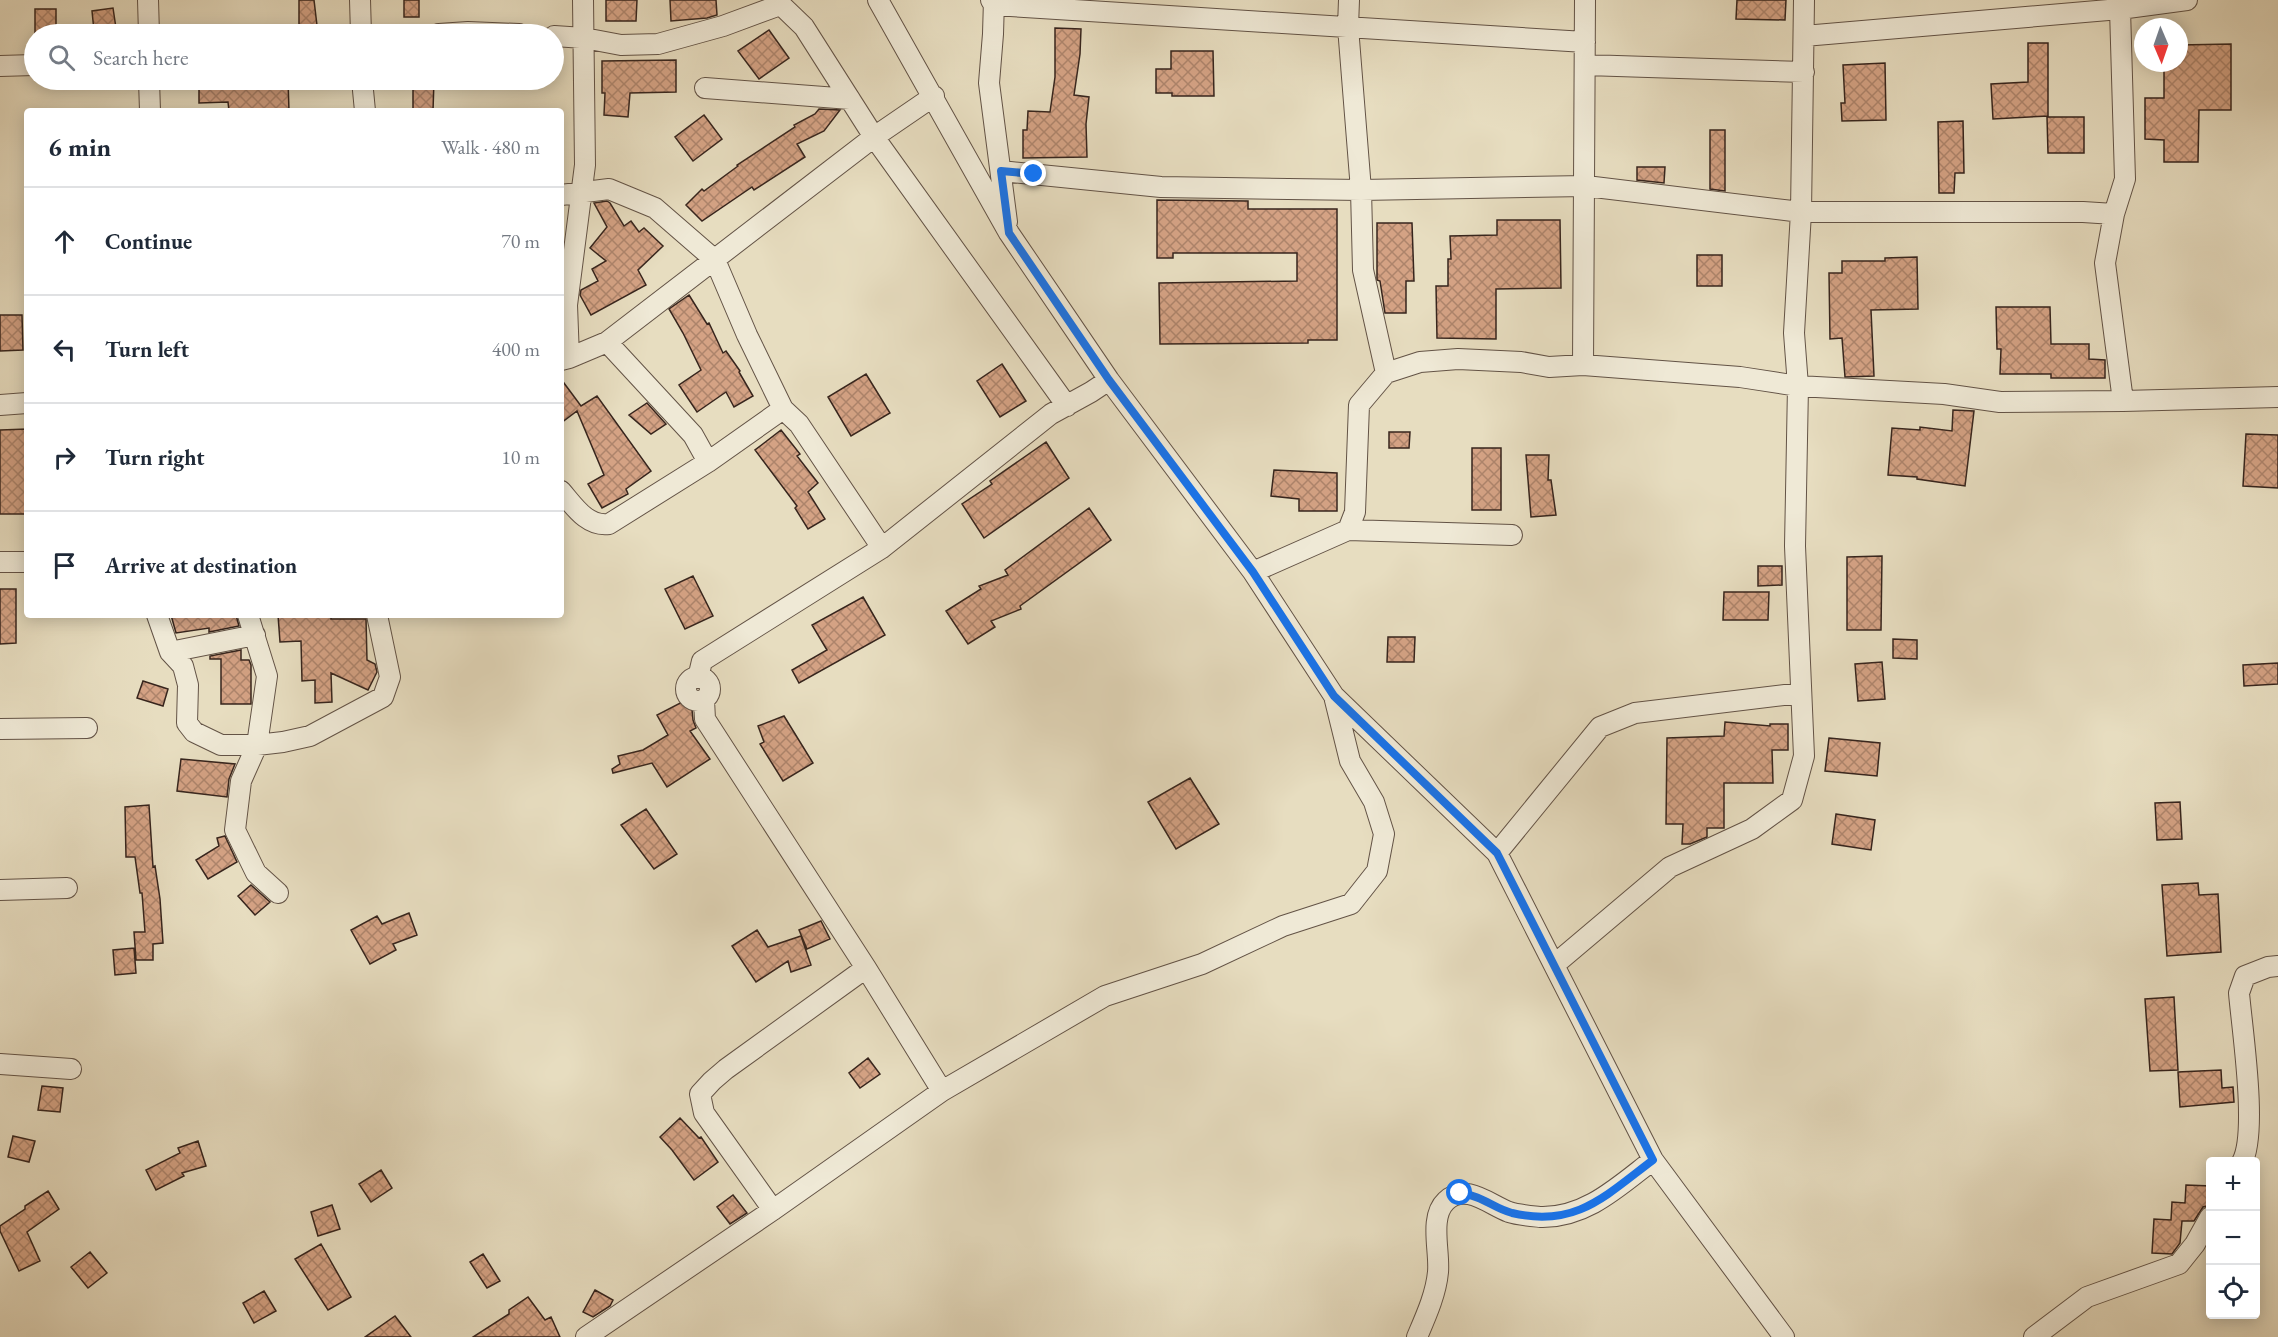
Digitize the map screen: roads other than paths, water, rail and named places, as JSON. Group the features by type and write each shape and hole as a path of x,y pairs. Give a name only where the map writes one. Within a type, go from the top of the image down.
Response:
{"street":[{"path":"148,0 149,24"},
{"path":"360,0 361,24"},
{"path":"583,0 585,165 571,194 565,359 607,342 874,137 934,96"},
{"path":"878,0 1009,233 1109,380 1253,572 1334,696 1497,853 1653,1160 1784,1337"},
{"path":"1349,0 1348,27 1361,190 1363,270 1386,373"},
{"path":"1583,365 1586,186 1585,0"},
{"path":"1554,965 1670,867 1752,829 1792,800 1804,756 1795,546 1798,386 1794,333 1801,212 1804,0"},
{"path":"1804,36 2090,6 2120,9 2187,0"},
{"path":"564,37 621,45 658,44 723,26 778,2 804,27 874,137 1067,406"},
{"path":"1009,233 989,82 993,2 1585,42"},
{"path":"2120,9 2125,180 2114,214 2105,263 2123,401"},
{"path":"0,66 24,65"},
{"path":"1586,65 1804,72"},
{"path":"705,88 850,99"},
{"path":"149,90 150,108"},
{"path":"363,90 366,108"},
{"path":"1001,171 1161,187 1361,190 1586,186 1801,212 2083,212 2114,214"},
{"path":"571,194 609,189 655,208 715,260 747,335 783,409 799,424 882,548"},
{"path":"607,342 693,435 708,462"},
{"path":"1348,530 1355,512 1359,405 1386,373 1420,362 1458,359 1549,367 1583,365 1740,376 1798,386 1944,394 2000,402 2278,397"},
{"path":"942,1091 866,968 705,719 704,700 694,700 687,692 688,682 698,678 702,661 882,548 1051,414 1109,380"},
{"path":"0,405 24,403"},
{"path":"564,494 580,513 592,522 600,525 609,524 708,462 783,409"},
{"path":"1253,572 1348,530 1512,535"},
{"path":"0,562 24,562"},
{"path":"158,618 170,652 183,666 188,686 187,723 194,732 221,745 257,745 310,736 383,697 390,677 378,618"},
{"path":"249,618 267,676 257,745 241,781 235,830 256,873 278,893"},
{"path":"170,652 255,635"},
{"path":"1497,853 1600,727 1635,713 1802,693"},
{"path":"586,1337 773,1210 942,1091 1105,996 1202,964 1283,926 1351,904 1377,871 1384,834 1374,802 1350,761 1334,696"},
{"path":"0,729 87,728"},
{"path":"0,890 67,888"},
{"path":"2244,1157 2250,1127 2239,993 2245,976 2268,967 2278,966"},
{"path":"773,1210 704,1113 700,1095 726,1069 866,968"},
{"path":"0,1064 71,1069"},
{"path":"1418,1337 1432,1301 1438,1271 1436,1223 1446,1201 1460,1193 1476,1195 1510,1212 1541,1216 1569,1215 1594,1204 1653,1160"},
{"path":"2034,1337 2087,1298 2180,1264 2206,1225"}]}
